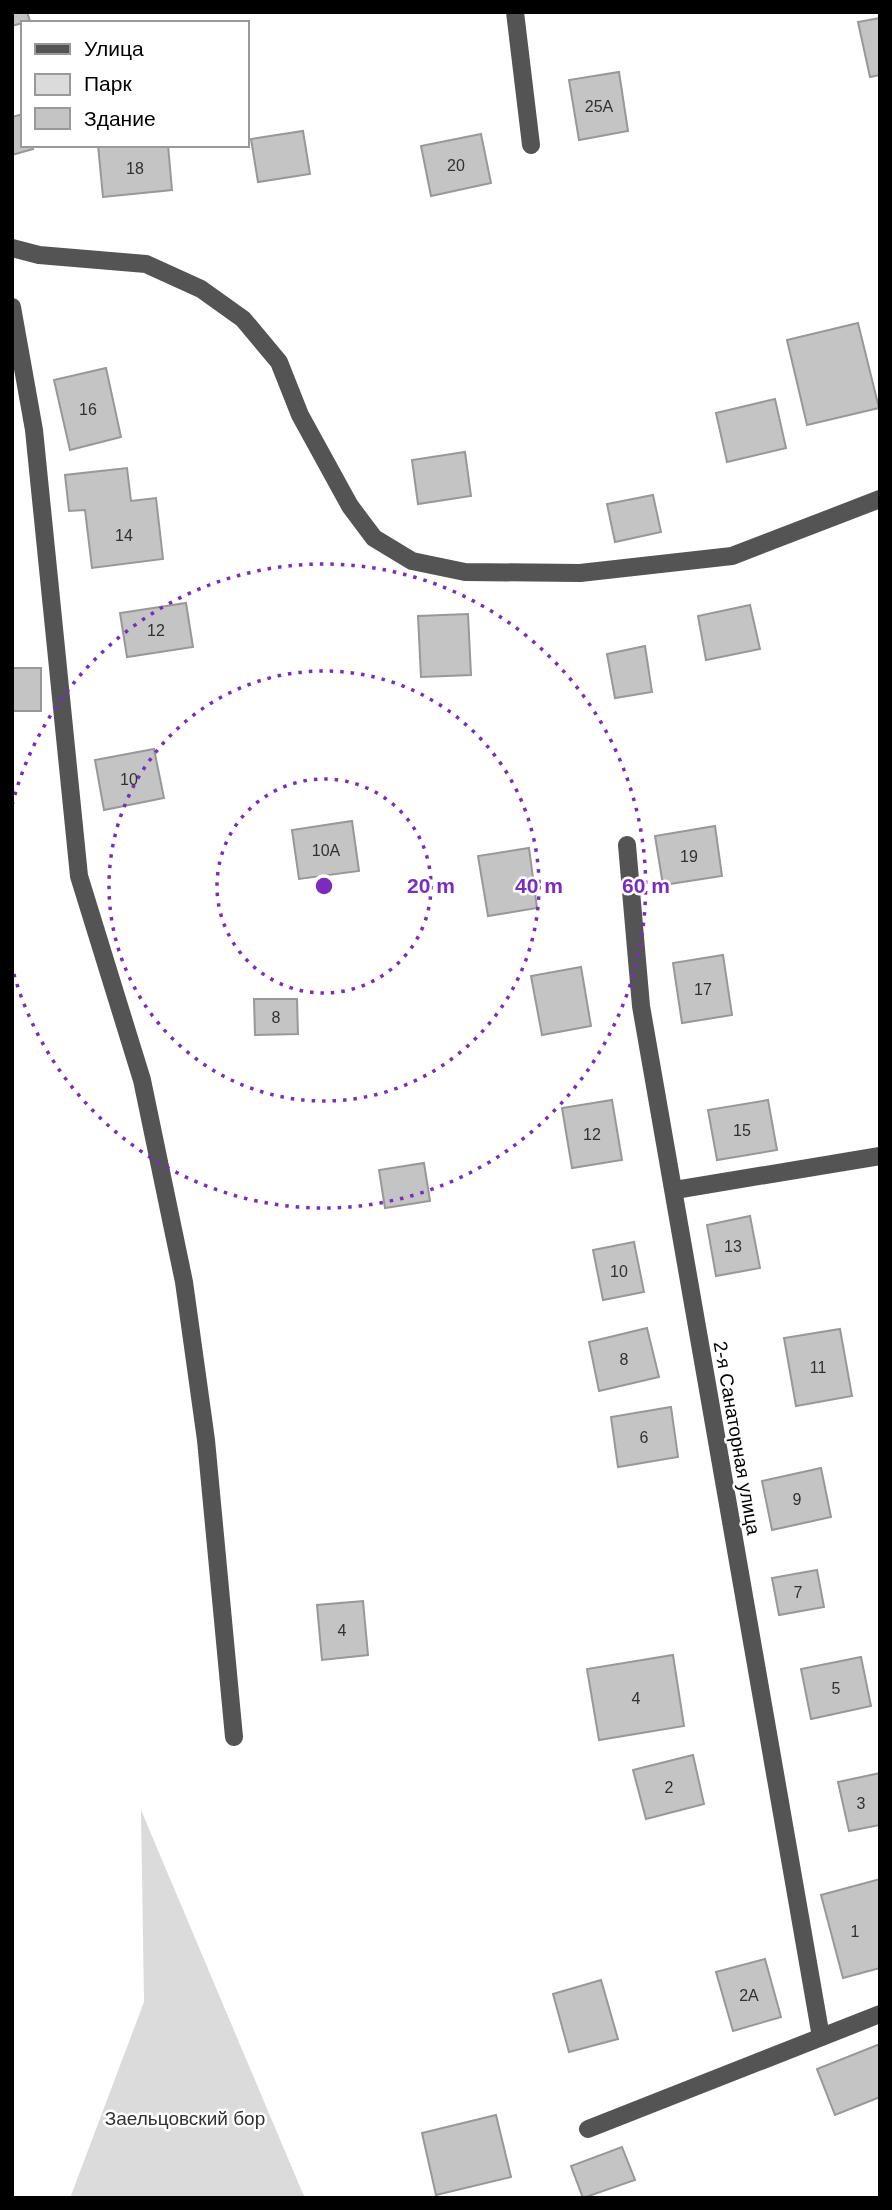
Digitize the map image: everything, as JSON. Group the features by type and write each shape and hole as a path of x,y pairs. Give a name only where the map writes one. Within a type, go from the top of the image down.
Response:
{"street":[{"path":"515,12 531,145"},
{"path":"12,248 39,255 146,264 201,289 243,319 279,362 300,415 350,506 374,538 412,561 465,572 580,573 732,556 880,499"},
{"path":"12,307 34,430 79,876 142,1080 184,1282 206,1440 234,1737"},
{"name":"2-я Санаторная улица","path":"627,845 641,1006 821,2037"},
{"path":"675,1190 880,1156"},
{"path":"588,2129 880,2014"}],"green space":[{"name":"Заельцовский бор","path":"141,1810 303,2194 307,2198 70,2198 144,2002"}],"building":[{"path":"12,12 27,12 30,21 21,21 21,24 12,26"},
{"path":"880,18 880,75 870,77 858,22"},
{"path":"619,72 628,131 579,140 569,80"},
{"path":"21,115 21,147 33,149 12,155 12,117"},
{"path":"303,131 310,174 258,182 251,139"},
{"path":"481,134 491,183 431,196 421,146"},
{"path":"98,147 168,147 172,190 103,197"},
{"path":"858,323 879,408 807,425 787,340"},
{"path":"106,368 121,437 70,450 54,380"},
{"path":"775,399 786,448 727,462 716,413"},
{"path":"465,452 471,496 418,504 412,460"},
{"path":"127,468 131,501 156,498 163,559 92,568 85,510 69,511 65,475"},
{"path":"653,495 661,532 615,542 607,504"},
{"path":"186,603 193,647 127,657 120,613"},
{"path":"750,605 760,649 706,660 698,616"},
{"path":"468,614 471,675 421,677 418,616"},
{"path":"645,646 652,692 615,698 607,654"},
{"path":"12,668 41,668 41,711 12,711"},
{"path":"154,749 164,798 104,810 95,760"},
{"path":"352,821 359,871 299,879 292,830"},
{"path":"715,826 722,876 663,885 655,836"},
{"path":"529,848 537,908 488,916 478,856"},
{"path":"723,955 732,1015 682,1023 673,963"},
{"path":"581,967 591,1026 542,1035 531,976"},
{"path":"254,999 297,999 298,1034 255,1035"},
{"path":"612,1100 622,1160 572,1168 562,1108"},
{"path":"768,1100 777,1150 717,1160 708,1110"},
{"path":"424,1163 430,1201 385,1208 379,1170"},
{"path":"750,1216 760,1268 716,1276 707,1225"},
{"path":"634,1242 644,1292 603,1300 593,1250"},
{"path":"647,1328 659,1377 599,1391 589,1342"},
{"path":"840,1329 852,1396 796,1406 784,1338"},
{"path":"671,1407 678,1457 618,1467 611,1417"},
{"path":"821,1468 831,1517 772,1530 762,1481"},
{"path":"817,1570 824,1607 779,1615 772,1578"},
{"path":"363,1601 368,1655 322,1660 317,1605"},
{"path":"673,1655 684,1726 599,1740 587,1669"},
{"path":"861,1657 871,1706 811,1719 801,1669"},
{"path":"693,1755 704,1804 646,1819 633,1770"},
{"path":"880,1773 880,1825 849,1831 838,1782"},
{"path":"880,1879 880,1968 843,1978 821,1895"},
{"path":"765,1959 781,2017 733,2031 716,1972"},
{"path":"601,1980 618,2039 569,2052 553,1994"},
{"path":"880,2044 880,2097 835,2115 817,2069"},
{"path":"496,2115 511,2177 436,2195 422,2133"},
{"path":"622,2147 635,2180 583,2198 571,2166"}]}
